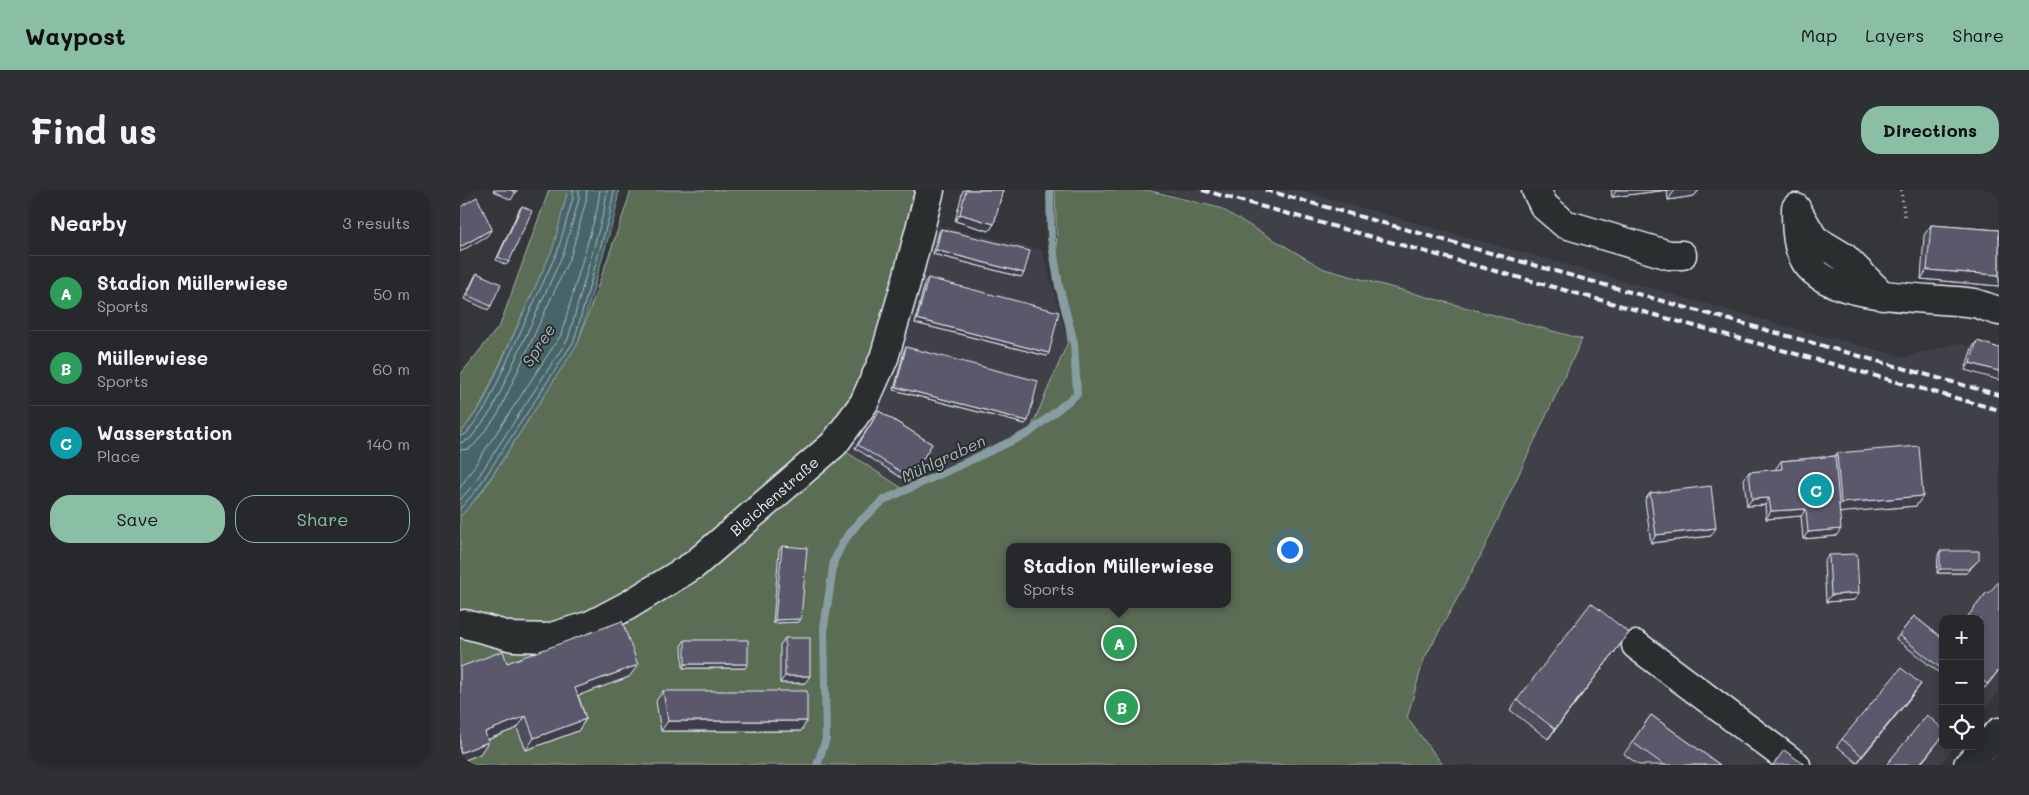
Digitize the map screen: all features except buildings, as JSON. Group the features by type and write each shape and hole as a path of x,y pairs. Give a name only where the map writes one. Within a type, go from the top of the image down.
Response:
{"street":[{"name":"Bleichenstraße","path":"465,624 513,637 548,638 591,625 627,606 694,565 834,444 864,403 884,358 930,190"},
{"path":"1536,190 1544,206 1565,224 1669,255 1682,255"},
{"path":"1883,296 1975,303 1999,311"},
{"path":"1636,646 1796,765"},
{"path":"1968,765 1999,732"}],"path":[{"path":"1901,190 1906,219"}],"shaded area":[{"path":"1156,190 1298,190 1800,330 1904,357 1959,343 1999,354 1999,692 1984,709 1984,615 1939,615 1939,750 1951,750 1940,765 1443,765 1407,718 1424,659 1481,555 1582,339 1324,269 1220,207"},
{"path":"922,221 1042,250 1068,342 1029,433 905,490 834,444"}],"green space":[{"path":"549,190 568,190 553,248 481,405 460,434 460,375 500,325"},
{"path":"631,190 930,190 907,279 834,444 905,490 1029,433 1068,342 1057,252 1055,190 1147,190 1220,208 1324,269 1582,339 1481,555 1424,659 1407,718 1443,765 460,765 460,517 482,492 578,343"}],"water":[{"name":"Spree","path":"568,190 619,190 615,214 578,343 482,491 460,517 460,434 482,405 553,248"}],"waterway":[{"name":"Mühlgraben","path":"817,765 826,739 824,627 834,561 843,542 858,523 884,500 1029,433 1077,394 1074,343 1059,286 1051,238 1050,190"}],"railway":[{"path":"1202,190 1999,410"},
{"path":"1265,190 1999,395"}],"place":[{"name":"Wasserstation","path":"1816,490"},
{"name":"Stadion Müllerwiese","path":"1119,643"},
{"name":"Müllerwiese","path":"1122,707"}]}
